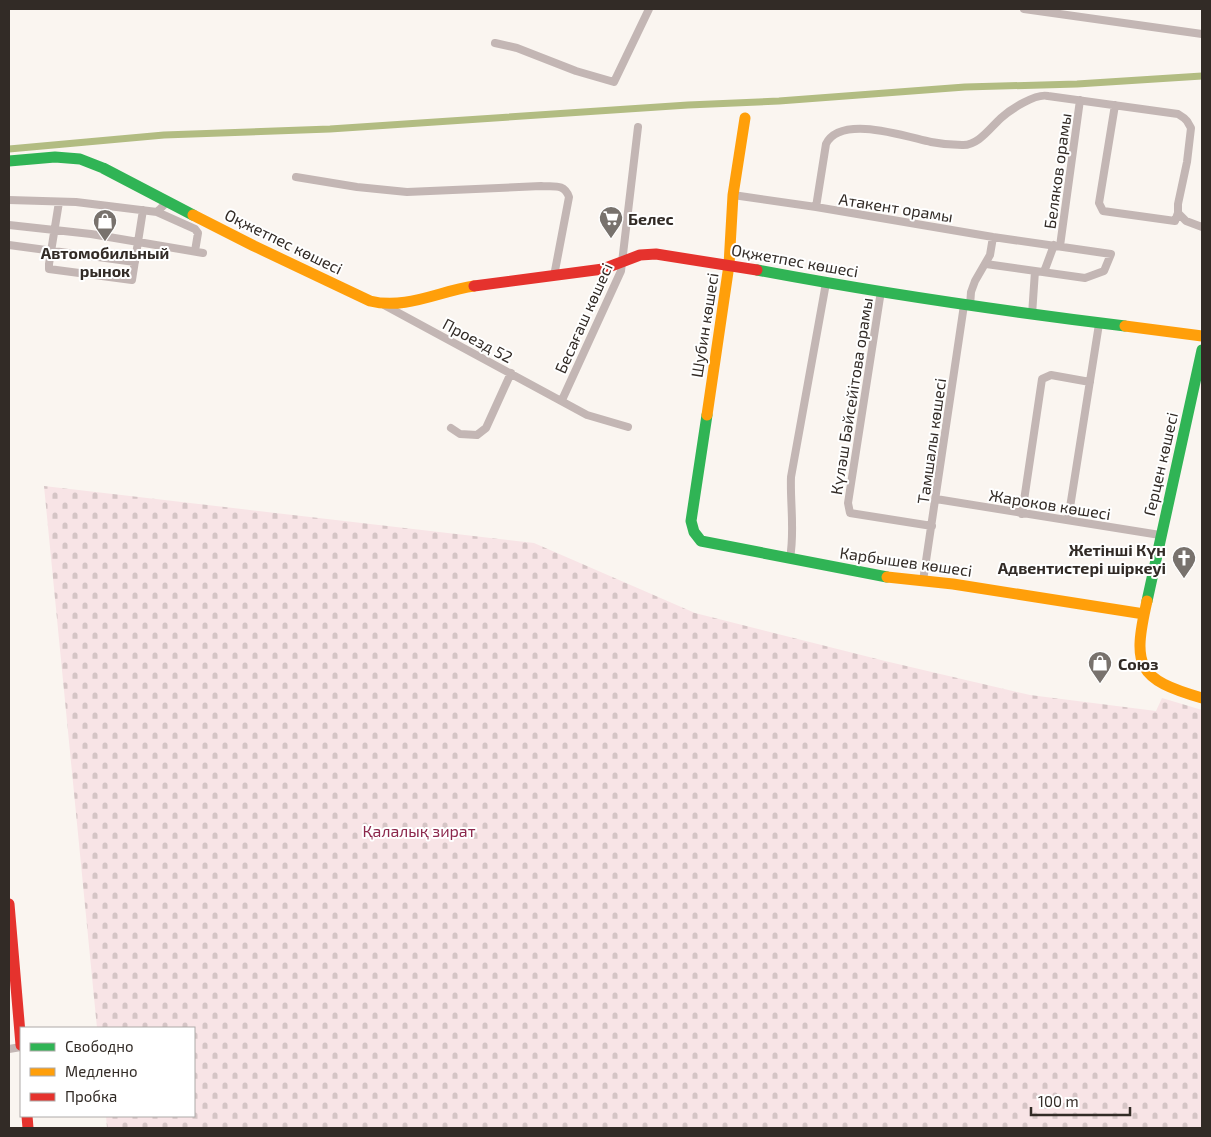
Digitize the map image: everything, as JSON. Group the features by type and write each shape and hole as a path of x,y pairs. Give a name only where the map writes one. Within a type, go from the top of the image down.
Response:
{"street":[{"path":"495,43 517,48 576,71 614,82 649,9"},
{"path":"1024,9 1202,34"},
{"name":"Беляков орамы","path":"816,207 826,144 832,136 841,132 870,129 932,142 965,146 973,144 1003,116 1032,98 1042,95 1178,114 1187,121 1190,125 1189,149 1178,204 1178,213"},
{"name":"Беляков орамы","path":"1057,245 1080,100"},
{"path":"1115,105 1099,203 1103,211 1175,222 1178,213 1186,221 1202,227"},
{"name":"Шубин көшесі","path":"694,535 691,529 691,521 729,265 733,196 745,118"},
{"name":"Бесағаш көшесі","path":"562,400 621,271 638,128"},
{"name":"Оқжетпес көшесі","path":"9,161 56,157 80,159 103,168 254,246 370,301 382,304 407,303 470,288 603,269 647,254 675,256 826,283 1032,315 1202,336"},
{"path":"296,177 357,187 407,192 541,186 562,187 566,190 569,197 554,276"},
{"name":"Атакент орамы","path":"733,196 816,207 992,237 1111,254 1104,271 1085,278 1044,272"},
{"path":"9,200 59,202 157,212 195,229 198,233 199,252 91,234 9,224"},
{"path":"59,202 48,264 51,270 132,280 143,210"},
{"path":"157,212 167,202"},
{"name":"Тамшалы көшесі","path":"924,581 967,305 975,281 990,255 992,237"},
{"path":"9,245 135,262"},
{"path":"986,264 1044,272 1057,245"},
{"path":"1032,315 1035,271"},
{"path":"790,558 793,544 790,498 791,477 826,283"},
{"name":"Күләш Бәйсейітова орамы","path":"881,291 848,507 850,512 932,526"},
{"name":"Проезд 52","path":"382,304 587,415 628,427"},
{"path":"1068,520 1098,324"},
{"name":"Герцен көшесі","path":"1144,614 1202,350"},
{"path":"451,428 460,434 478,436 486,428 511,373"},
{"path":"1022,514 1042,379 1051,375 1090,382"},
{"name":"Жароков көшесі","path":"936,499 1160,535"},
{"name":"Карбышев көшесі","path":"694,535 701,541 892,578 924,581 1144,614"},
{"path":"1144,614 1140,651 1142,663 1150,676 1171,688 1202,698"},
{"path":"9,904 20,1034"}],"green space":[{"name":"Қалалық зират","path":"44,486 534,543 695,613 885,661 1030,695 1156,711 1162,698 1202,710 1202,1128 107,1128 106,1117 195,1117 195,1027 97,1027"}],"waterway":[{"path":"9,149 164,135 330,129 688,105 779,101 965,87 1077,84 1202,76"}],"traffic: fast":[{"path":"9,161 55,157 80,159 103,168 193,215"},
{"path":"757,270 941,301 1125,326"},
{"path":"1147,601 1202,350"},
{"path":"707,415 691,521 694,532 701,541 887,577"}],"traffic: slow":[{"path":"707,415 729,265 733,195 745,118"},
{"path":"193,215 370,301 383,303 409,302 474,286"},
{"path":"1125,326 1202,336"},
{"path":"887,577 953,584 1144,614"},
{"path":"1147,601 1140,641 1141,656 1145,667 1152,676 1164,684 1202,698"}],"traffic: jam":[{"path":"474,286 603,269 640,255 656,254 757,270"},
{"path":"9,904 20,1033"},
{"path":"27,1117 28,1128"}],"place":[{"name":"Белес","path":"611,239"},
{"name":"Автомобильный рынок","path":"105,242"},
{"name":"Жетінші Күн Адвентистері шіркеуі","path":"1184,579"},
{"name":"Союз","path":"1100,684"}]}
